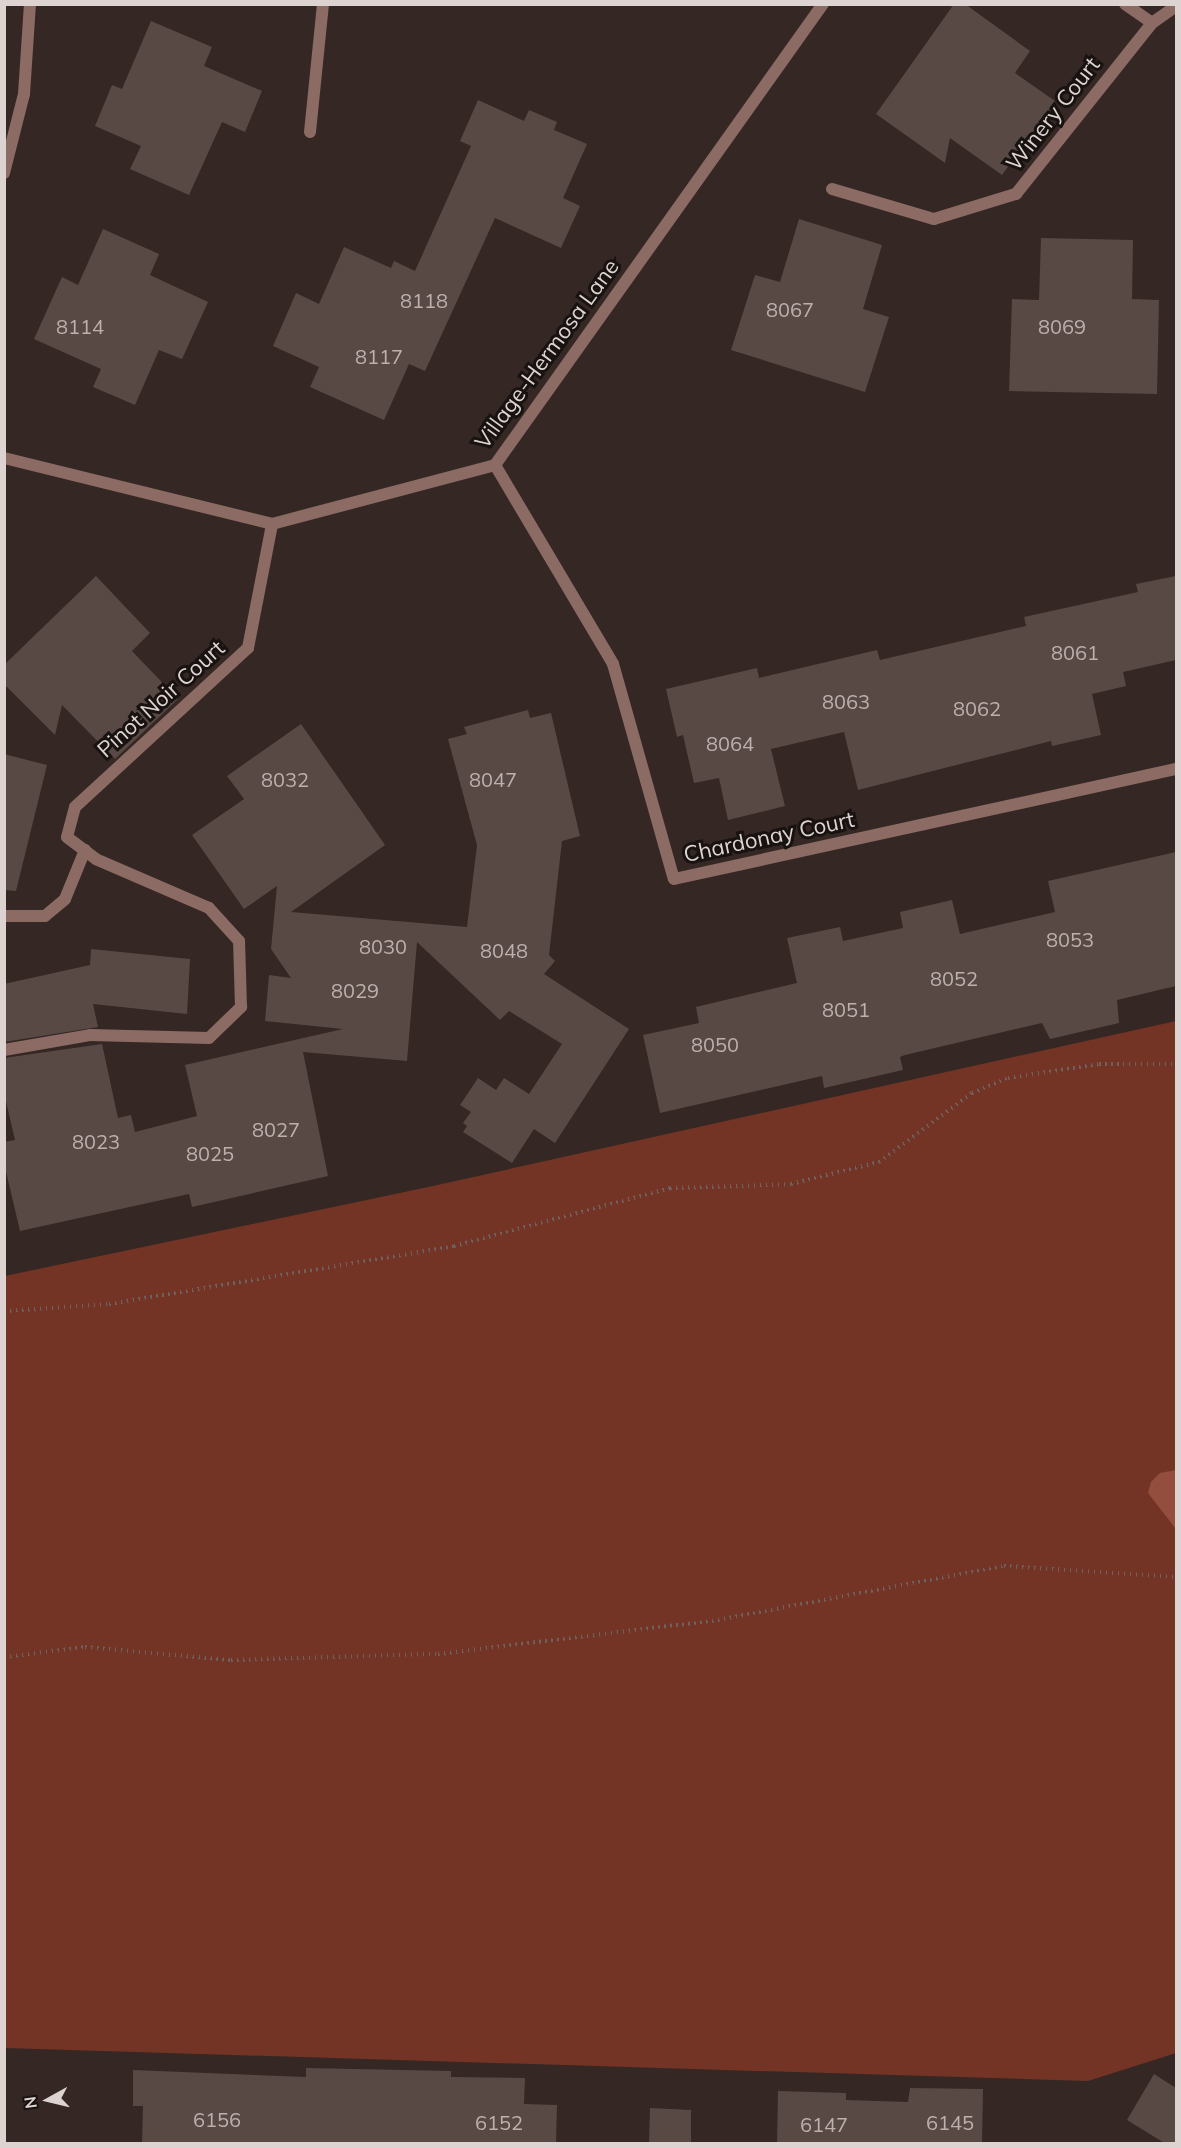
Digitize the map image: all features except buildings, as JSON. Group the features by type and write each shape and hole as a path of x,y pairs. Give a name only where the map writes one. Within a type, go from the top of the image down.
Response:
{"street":[{"path":"4,172 24,94 30,4"},
{"path":"310,132 323,4"},
{"name":"Village-Hermosa Lane","path":"4,458 272,524 495,465 823,4"},
{"path":"1125,4 1152,23"},
{"name":"Winery Court","path":"832,189 934,219 1016,194 1152,23 1176,6"},
{"name":"Chardonay Court","path":"495,465 613,664 674,879 1176,769"},
{"name":"Pinot Noir Court","path":"4,1050 90,1035 208,1038 241,1007 239,941 209,908 96,859 67,837 75,807 248,648 272,524"},
{"path":"4,915 45,916 65,899 85,850"}],"path":[{"path":"4,1311 109,1304 454,1246 670,1188 792,1184 879,1162 972,1092 1008,1078 1099,1064 1176,1064"},
{"path":"4,1657 86,1647 231,1660 438,1654 712,1621 1004,1566 1176,1577"}],"shaded area":[{"path":"1176,1021 1176,2053 1088,2081 5,2048 5,1276 433,1186"},
{"path":"1176,1470 1176,1529 1148,1493 1151,1482 1160,1473"}]}
